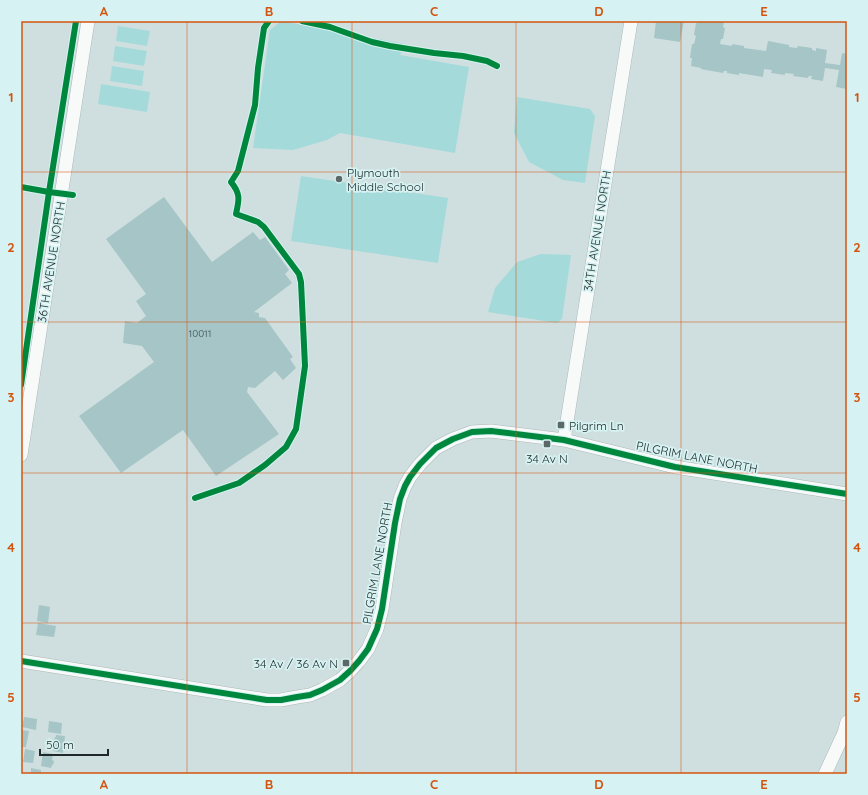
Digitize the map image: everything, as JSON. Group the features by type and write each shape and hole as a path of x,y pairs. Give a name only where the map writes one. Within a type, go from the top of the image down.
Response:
{"street":[{"name":"36TH AVENUE NORTH","path":"21,455 88,21"},
{"name":"34TH AVENUE NORTH","path":"564,440 631,21"},
{"name":"PILGRIM LANE NORTH","path":"21,661 267,700 281,700 310,695 322,690 340,680 359,661 368,649 377,629 382,609 400,499 410,477 420,464 436,448 453,438 472,432 491,431 564,440 675,466 847,494"},
{"path":"825,774 844,733 847,722"}],"shaded area":[{"path":"281,21 405,44 400,55 469,67 455,153 340,133 327,140 293,150 253,148 270,30"},
{"path":"118,26 150,31 147,46 116,41"},
{"path":"115,46 147,51 144,66 113,61"},
{"path":"112,66 144,71 142,86 110,81"},
{"path":"101,84 150,92 147,112 98,104"},
{"path":"517,97 590,109 595,116 585,183 563,180 529,162 514,133"},
{"path":"301,176 448,198 438,263 291,241"},
{"path":"541,254 571,255 562,319 557,323 488,312 495,288 517,262"}],"building":[{"path":"656,21 684,21 680,42 654,38"},
{"path":"698,21 724,21 723,27 725,28 723,39 721,39 720,44 732,46 732,44 744,46 744,48 766,51 768,41 789,45 789,47 797,48 798,46 812,48 812,50 816,51 816,48 827,50 825,63 840,65 842,53 847,54 847,89 836,87 839,70 825,68 823,81 811,79 812,76 809,76 808,78 793,76 794,74 785,73 785,75 771,73 772,70 764,69 763,77 739,73 739,75 727,73 727,71 724,71 723,73 691,66 692,58 690,58 692,44 694,44 696,36 694,35 696,23 698,23"},
{"path":"164,197 212,262 253,232 260,240 265,237 289,270 285,274 292,283 254,312 259,313 259,317 265,318 293,357 290,359 296,368 283,380 275,371 255,388 248,387 247,392 279,434 216,476 183,430 121,473 79,416 154,362 142,346 123,343 125,321 137,323 146,316 136,301 146,294 106,239"},
{"path":"39,605 50,607 48,623 37,621"},
{"path":"38,623 56,626 54,637 36,635"},
{"path":"24,717 37,719 36,730 22,727"},
{"path":"49,721 62,723 61,734 48,732"},
{"path":"21,730 29,731 26,747 21,747"},
{"path":"56,735 65,736 63,753 53,751"},
{"path":"25,749 35,751 33,763 23,762"},
{"path":"43,752 53,754 52,760 54,761 51,768 41,766"},
{"path":"31,768 41,770 41,774 31,774"}],"cycle path":[{"path":"21,385 76,21"},
{"path":"195,498 239,483 265,465 286,447 296,429 305,366 301,282 299,274 264,227 258,222 236,214 238,194 231,182 238,171 255,105 258,68 264,28 269,21"},
{"path":"302,21 330,27 372,42 434,53 463,56 487,61 497,66"},
{"path":"21,187 73,195"},
{"path":"21,661 267,700 281,700 310,695 322,690 340,680 350,671 368,649 377,629 382,609 400,499 410,477 420,464 436,448 453,439 472,432 491,431 564,440 675,467 847,494"}],"place":[{"name":"Plymouth Middle School","path":"339,179"},
{"name":"Pilgrim Ln","path":"561,425"},
{"name":"34 Av N","path":"547,444"},
{"name":"34 Av / 36 Av N","path":"346,663"}]}
